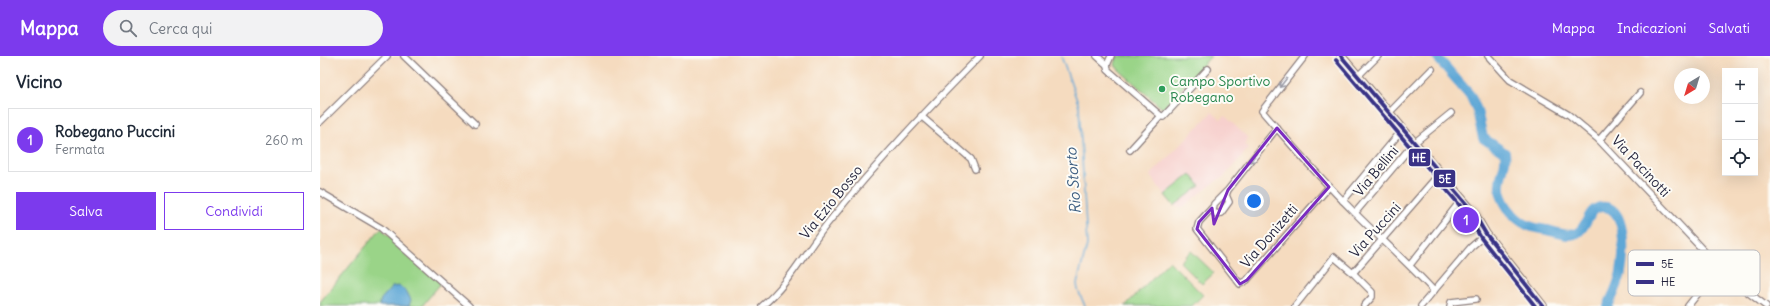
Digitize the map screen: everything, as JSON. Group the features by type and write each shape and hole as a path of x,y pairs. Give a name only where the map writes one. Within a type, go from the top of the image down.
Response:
{"main road":[{"path":"1340,56 1473,212 1486,234 1543,306"}],"street":[{"path":"320,122 387,56"},
{"path":"404,56 475,124"},
{"name":"Via Ezio Bosso","path":"762,306 785,282 834,215 921,116 980,56"},
{"path":"1097,56 1107,65 1108,70 1161,116"},
{"path":"1107,65 1111,56"},
{"path":"1305,56 1262,110 1343,201 1382,240 1410,265 1434,291"},
{"path":"1358,76 1378,56"},
{"name":"Via Pacinotti","path":"1488,56 1510,80 1569,115 1599,140 1703,250"},
{"path":"1130,150 1161,116 1163,116 1208,69"},
{"path":"1389,113 1432,69"},
{"path":"1599,140 1640,93"},
{"name":"Via Bellini","path":"1355,213 1414,143 1452,112"},
{"path":"921,116 971,159 975,169"},
{"path":"1228,190 1226,195 1229,202 1221,213 1216,214 1212,208 1277,128"},
{"path":"1343,201 1403,129"},
{"name":"Via Puccini","path":"1295,306 1334,257 1352,273 1440,173"},
{"name":"Via Donizetti","path":"1212,208 1199,222 1198,229 1238,282 1243,283 1329,186"},
{"path":"320,192 381,228 469,306"},
{"path":"1410,265 1462,199"},
{"path":"1421,306 1471,246 1486,234"},
{"path":"1352,273 1372,292 1372,297 1364,306"},
{"path":"1688,306 1696,296"},
{"name":"Via Pacinotti","path":"1753,296 1766,306"},
{"path":"1450,306 1451,302 1476,299"}],"highlighted area":[{"path":"1277,128 1329,187 1247,280 1240,284 1197,229 1199,222 1212,208 1214,224 1228,190"}],"shaded area":[{"path":"1212,112 1221,120 1225,116 1248,138 1245,145 1249,148 1224,177 1219,179 1183,207 1174,206 1150,176"}],"green space":[{"name":"Campo Sportivo Robegano","path":"1117,56 1211,56 1163,109 1118,69 1115,65"},
{"path":"1191,174 1200,186 1174,206 1165,195"},
{"path":"381,228 442,282 422,306 320,306 320,302"},
{"path":"1191,251 1214,273 1202,284 1180,262"},
{"path":"1169,261 1203,295 1192,306 1125,306"}],"water":[{"path":"399,286 407,292 411,300 409,306 379,306 381,299 392,287"}],"waterway":[{"name":"Rio Storto","path":"1061,56 1079,106 1087,245 1077,284 1085,306"},
{"path":"1436,56 1470,95 1477,110 1483,138 1505,153 1500,183 1501,195 1512,213 1517,218 1532,227 1570,235 1581,230 1596,208 1610,208 1616,214 1620,222 1622,232 1623,255 1619,281 1608,306"}],"transit line":[{"name":"5E","path":"1341,56 1473,212 1486,234 1543,306"},
{"name":"HE","path":"1336,60 1468,215 1481,238 1535,306"}],"place":[{"name":"Campo Sportivo Robegano","path":"1162,89"},
{"name":"Robegano Puccini","path":"1466,220"}]}
